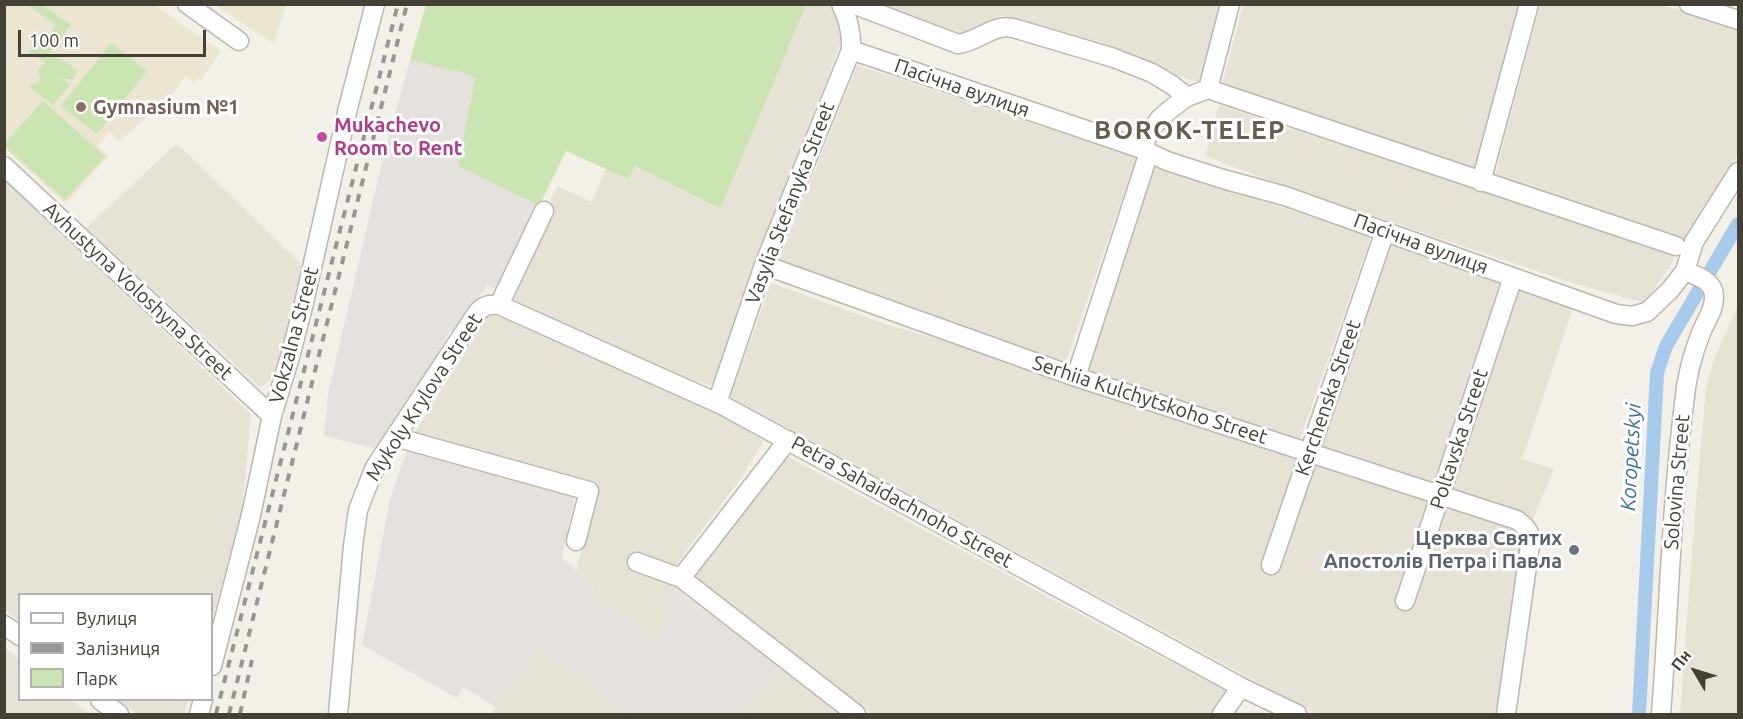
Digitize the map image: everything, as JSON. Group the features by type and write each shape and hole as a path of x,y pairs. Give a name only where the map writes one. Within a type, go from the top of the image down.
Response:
{"street":[{"path":"187,4 239,40"},
{"name":"Vokzalna Street","path":"213,662 251,515 272,416 304,303 375,4"},
{"path":"1208,89 1230,4"},
{"path":"1481,182 1529,4"},
{"path":"1689,4 1738,20"},
{"name":"Vasylia Stefanyka Street","path":"717,403 764,265 851,50 852,33 846,5"},
{"name":"Пасічна вулиця","path":"846,5 958,44 968,43 998,28 1007,27 1020,30 1114,58 1152,73 1188,97"},
{"name":"Пасічна вулиця","path":"851,50 1145,151 1167,161 1285,196 1616,314 1632,316 1647,312 1670,290 1697,277"},
{"path":"1076,376 1145,151 1148,134 1154,123 1167,111 1188,97 1208,89 1676,246"},
{"name":"Avhustyna Voloshyna Street","path":"4,166 272,416"},
{"path":"1697,277 1694,242 1738,172"},
{"name":"Mykoly Krylova Street","path":"338,714 353,546 358,510 368,484 375,467 477,313 489,304 499,306 544,211"},
{"name":"Kerchenska Street","path":"1271,565 1385,231"},
{"name":"Serhiia Kulchytskoho Street","path":"764,265 1076,376 1517,520 1528,530 1531,538 1506,714"},
{"name":"Poltavska Street","path":"1405,601 1513,277"},
{"name":"Solovina Street","path":"1661,714 1672,533 1684,402 1692,358 1713,309 1714,292 1697,277"},
{"name":"Petra Sahaidachnoho Street","path":"499,306 717,403 1241,687 1297,714"},
{"path":"395,437 589,491 576,541"},
{"path":"681,578 788,440"},
{"path":"637,562 681,578 856,714"},
{"path":"4,625 18,635"},
{"path":"1222,714 1241,687"},
{"path":"103,701 119,714"}],"shaded area":[{"name":"Gymnasium №1","path":"5,5 154,5 221,51 201,80 198,78 194,83 186,76 164,104 161,102 120,141 109,132 97,146 108,156 66,204 5,149"},
{"path":"216,5 286,5 274,43"},
{"path":"805,5 830,5 839,22 841,43 739,305 716,380 709,386 664,370 508,298 557,186 591,202 606,169 627,179 634,166 719,209"},
{"path":"873,5 1222,5 1202,84 1002,15 962,35"},
{"path":"1243,5 1522,5 1476,172 1222,85"},
{"path":"1540,5 1662,5 1738,28 1738,155 1686,240 1494,179"},
{"path":"410,60 470,74 475,79 458,166 539,206 497,290 487,285 455,333 450,331 439,351 441,353 417,386 418,388 378,449 324,436 328,394 383,158"},
{"path":"857,65 1136,158 1066,362 779,260"},
{"path":"1219,105 1674,255 1672,263 1645,303 1566,281 1268,180 1205,156"},
{"path":"176,144 302,267 283,353 276,373 263,386 258,386 86,228"},
{"path":"1152,164 1371,237 1300,439 1083,370"},
{"path":"4,180 251,414 242,513 213,615 213,593 18,593 18,621 5,610"},
{"path":"1387,243 1505,281 1435,486 1319,447"},
{"path":"771,283 882,323 1301,456 1263,568 1278,572 1315,462 1517,527 1521,534 1497,714 1316,714 730,397"},
{"path":"1514,288 1574,305 1522,459 1554,469 1533,519 1449,489"},
{"path":"1738,307 1738,714 1680,714 1706,389 1714,358"},
{"path":"488,316 497,316 618,368 728,419 764,441 741,478 675,566 631,552 630,567 672,580 675,588 659,639 592,597 594,589 576,571 598,487 412,437"},
{"path":"408,447 574,498 562,558 590,583 594,590 592,597 659,639 675,588 784,670 746,714 631,714 539,649 496,708 464,687 457,698 362,645 390,500"},
{"path":"785,455 1231,693 1215,714 872,714 692,576"},
{"path":"5,647 18,658 18,701 72,701 90,714 5,714"},
{"path":"539,648 631,714 491,714"},
{"path":"784,670 841,714 746,714"},
{"path":"119,701 188,701 184,714 138,714"}],"green space":[{"path":"31,5 43,5 71,25 46,56 63,61 77,72 73,80 61,78 70,85 53,105 29,86 39,82 38,70 45,64 44,60 34,54 29,54 32,46 37,50 56,26"},
{"path":"426,5 806,5 720,209 635,166 628,179 566,151 539,206 458,166 475,79 469,74 410,60"},
{"path":"111,43 147,71 97,134 61,106"},
{"path":"43,101 105,156 65,200 5,146 5,143"}],"waterway":[{"name":"Koropetskyi","path":"1639,714 1657,373 1666,346 1738,224"}],"railway":[{"path":"216,714 398,4"},
{"path":"229,714 407,4"},
{"path":"240,714 252,660"}],"place":[{"name":"Gymnasium №1","path":"81,107"},
{"name":"Mukachevo Room to Rent","path":"322,137"},
{"name":"Церква Святих Апостолів Петра і Павла","path":"1574,550"}],"district":[{"name":"BOROK-TELEP","path":"1190,130"}]}
